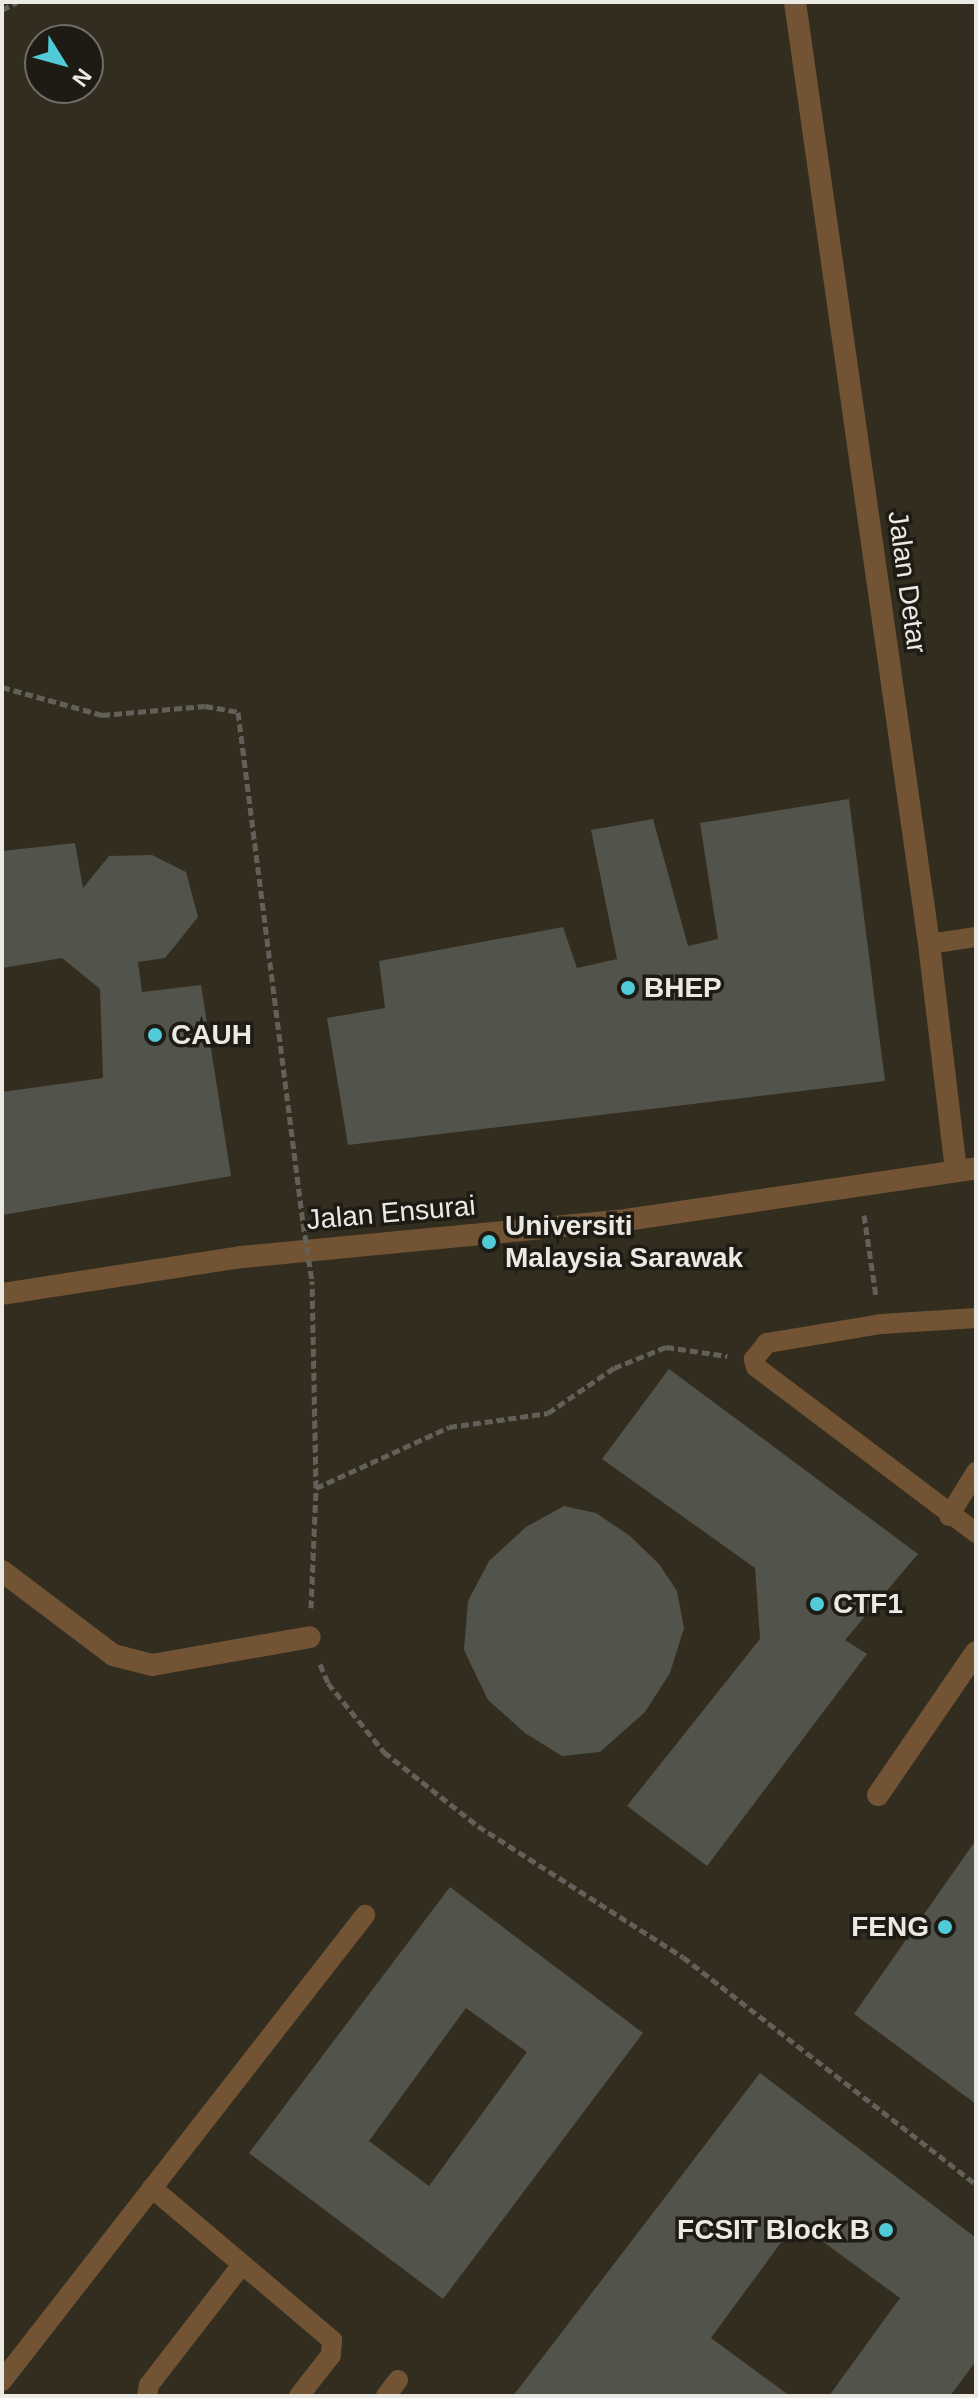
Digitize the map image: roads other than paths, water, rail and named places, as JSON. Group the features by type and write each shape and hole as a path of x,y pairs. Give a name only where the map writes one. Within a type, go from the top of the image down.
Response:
{"street":[{"name":"Jalan Detar","path":"795,2 929,944 966,1169"},
{"name":"Jalan Ensurai","path":"2,1294 242,1257 619,1221 966,1169"},
{"path":"2,1571 113,1655 152,1665 310,1637"},
{"path":"878,1795 976,1652"}],"lane":[{"path":"929,944 976,937"},
{"path":"976,1318 881,1324 767,1343 754,1359 756,1367 949,1516 976,1533"},
{"path":"949,1516 976,1472"},
{"path":"2,2381 365,1915"},
{"path":"152,2188 332,2340 331,2355 299,2396"},
{"path":"147,2396 149,2385 241,2266"}],"place":[{"name":"BHEP","path":"628,988"},
{"name":"CAUH","path":"155,1035"},
{"name":"Universiti Malaysia Sarawak","path":"489,1242"},
{"name":"CTF1","path":"817,1604"},
{"name":"FENG","path":"945,1927"},
{"name":"FCSIT Block B","path":"886,2230"}]}
